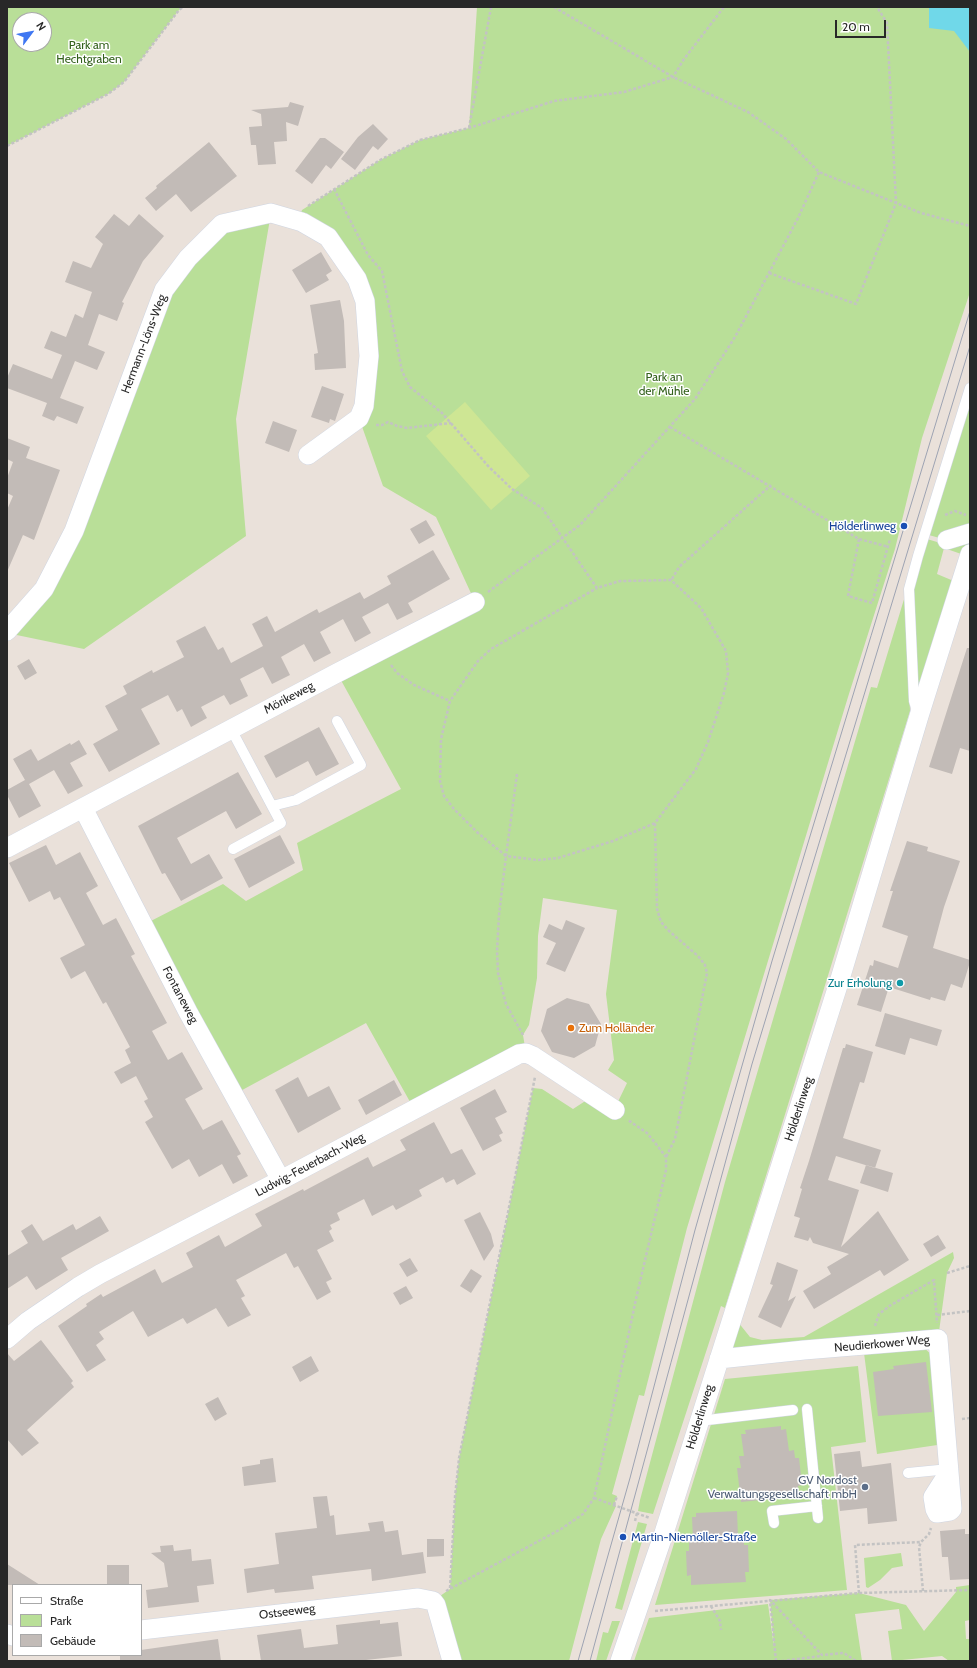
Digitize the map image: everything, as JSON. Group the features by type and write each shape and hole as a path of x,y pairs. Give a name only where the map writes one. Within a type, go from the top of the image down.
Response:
{"street":[{"name":"Hermann-Löns-Weg","path":"7,631 44,589 74,531 164,290 188,258 222,224 271,213 302,222 328,237 357,280 366,301 369,356 364,406 359,418 308,455"},
{"path":"947,540 970,533"},
{"name":"Hölderlinweg","path":"620,1661 664,1533 718,1359 840,979 919,716 970,554"},
{"name":"Mörikeweg","path":"7,848 382,649 475,602"},
{"name":"Fontaneweg","path":"82,808 188,1012 281,1180"},
{"name":"Ludwig-Feuerbach-Weg","path":"7,1339 28,1321 78,1287 519,1054 532,1056"},
{"path":"532,1056 614,1110"},
{"name":"Neudierkower Weg","path":"718,1359 938,1339 949,1470"},
{"path":"937,1512 934,1509 933,1497 949,1470"},
{"name":"Ostseeweg","path":"142,1630 418,1598 433,1601"},
{"path":"433,1601 439,1613 452,1661"}],"lane":[{"path":"919,716 914,701 909,589 970,388"},
{"path":"272,806 296,800 361,765 337,721"},
{"path":"231,729 281,823 233,849"},
{"path":"808,1409 818,1518"},
{"path":"699,1421 793,1410"},
{"path":"908,1473 949,1470"},
{"path":"774,1523 772,1511 817,1506"}],"path":[{"path":"7,146 108,94 124,82 178,10 183,7"},
{"path":"469,128 491,7"},
{"path":"554,7 673,77 748,112 786,139 818,172 921,213 970,226"},
{"path":"302,210 380,160 420,140 469,128 554,101 624,92 673,77 684,59 724,7"},
{"path":"769,273 856,304 896,203 887,23 877,7"},
{"path":"475,602 580,525 695,399 735,337 798,218 818,172"},
{"path":"334,189 368,255 382,271 402,371 410,387 442,413 489,467 512,489 542,508 598,588"},
{"path":"373,423 376,425 382,425 388,422 407,428 451,423"},
{"path":"670,427 771,485 859,539 889,547"},
{"path":"671,580 679,567 771,485"},
{"path":"859,539 848,596 872,603 889,547 890,539"},
{"path":"671,580 701,608 726,651 728,673 724,693 708,742 696,769 655,823 613,841 558,858 537,860 506,856 478,833 454,809 444,796 440,781 441,746 450,701 478,661 491,649 598,588 620,581 671,580"},
{"path":"382,649 387,660 397,673 414,685 450,701"},
{"path":"450,1589 455,1497 459,1458 532,1056 523,1035 506,1004 498,973 497,951 499,922 517,774"},
{"path":"433,1601 450,1589 561,1529 583,1514 594,1498 636,1299 666,1170 666,1158 675,1140 707,973 705,965 698,956 669,931 661,922 657,909 655,823"},
{"path":"614,1110 647,1133 666,1158"},
{"path":"947,1273 970,1266"},
{"path":"874,1344 875,1326 879,1314 891,1305 934,1280 938,1339"},
{"path":"936,1315 970,1311"},
{"path":"614,1505 617,1496"},
{"path":"594,1498 650,1518 664,1533"},
{"path":"923,1591 919,1547 921,1542 929,1534 937,1512"},
{"path":"635,1521 637,1513"},
{"path":"859,1593 855,1545 921,1542"},
{"path":"637,1612 859,1593 970,1590"},
{"path":"770,1600 822,1656"},
{"path":"770,1600 776,1661"},
{"path":"711,1606 720,1621 721,1630"},
{"path":"782,1661 844,1653 856,1661"}],"green space":[{"name":"Park am Hechtgraben","path":"7,7 183,7 179,10 124,82 108,94 7,146"},
{"name":"Park an der Mühle","path":"477,7 970,7 970,292 922,438 895,549 848,697 687,1228 644,1396 639,1395 612,1494 617,1496 614,1505 616,1506 601,1539 569,1661 452,1661 433,1601 450,1589 455,1497 459,1458 533,1088 542,1089 573,1109 593,1096 614,1110 627,1083 608,1070 614,1060 606,994 617,910 543,898 538,936 537,978 529,1025 523,1035 526,1053 414,1109 366,1023 233,1095 143,925 223,884 246,901 303,870 297,843 401,789 337,673 475,602 436,517 383,486 359,418 365,301 300,216 302,210 380,160 420,140 469,128"},
{"path":"271,213 236,419 246,536 84,649 7,633 44,589 164,290 222,224"},
{"path":"465,402 530,476 491,510 426,436"},
{"path":"970,404 970,533 947,540 925,534"},
{"path":"927,539 947,545 970,539 964,555 944,548 937,574 956,582 917,699 912,589"},
{"path":"905,596 910,711 725,1308 721,1306 653,1514 638,1511 725,1182 871,687 877,688"},
{"path":"953,1252 954,1258 947,1273 938,1339 727,1358 738,1322 750,1337 762,1340 804,1337"},
{"path":"923,1347 933,1356 944,1444 877,1454 864,1353"},
{"path":"858,1366 866,1442 831,1447 847,1590 655,1605 725,1379"},
{"path":"638,1522 647,1524 622,1610 615,1608"},
{"path":"901,1553 903,1566 892,1568 880,1580 868,1588 866,1587 864,1558"},
{"path":"970,1585 970,1620 965,1621 966,1639 970,1639 970,1661 949,1661 942,1656 892,1661 888,1631 902,1629 899,1609 855,1614 862,1661 634,1661 649,1618 768,1604 774,1647 770,1600 859,1593 906,1605 924,1631 956,1592 956,1587"},
{"path":"612,1621 620,1621 606,1661 596,1661 603,1632 608,1633"}],"water":[{"path":"929,7 970,7 970,52 954,31 929,28"}],"building":[{"path":"290,102 304,106 298,126 286,122 287,141 274,142 276,164 258,165 256,145 251,145 249,127 262,126 261,114 251,110 288,107"},
{"path":"373,124 388,139 378,150 373,146 355,170 341,159 358,137"},
{"path":"320,138 325,138 344,152 331,169 326,165 312,184 295,171"},
{"path":"209,142 237,176 191,212 176,194 156,211 145,198 157,188 156,186"},
{"path":"114,214 129,226 139,214 164,236 143,261 122,302 124,303 117,321 99,314 88,345 105,352 97,370 75,361 60,398 84,407 77,424 57,416 54,421 42,416 47,403 7,388 7,378 13,364 52,379 62,355 44,348 51,331 66,337 75,314 83,318 92,292 65,282 73,261 91,268 103,244 95,237"},
{"path":"321,252 332,271 326,275 329,280 306,293 292,270"},
{"path":"340,300 344,321 346,368 315,370 314,354 318,353 310,305"},
{"path":"322,386 344,394 335,421 330,419 329,423 311,417"},
{"path":"273,421 297,430 289,452 265,443"},
{"path":"7,438 30,447 26,458 60,470 34,540 23,535 7,572 7,510 13,496 7,493 7,478 13,462 7,459"},
{"path":"426,520 435,535 419,544 410,529"},
{"path":"433,550 450,579 408,603 413,612 397,620 388,603 362,617 371,633 355,642 343,619 320,632 331,653 314,662 304,644 281,657 290,675 272,684 263,667 240,679 248,696 230,705 224,695 201,707 207,718 191,727 182,709 177,712 168,695 141,709 160,744 109,772 93,744 118,730 105,706 127,694 123,686 152,670 153,673 184,657 176,641 205,626 218,650 223,647 231,663 263,646 252,624 267,616 275,632 317,609 319,613 360,592 364,599 391,584 387,576"},
{"path":"967,648 970,648 970,751 960,748 952,774 929,767"},
{"path":"29,659 37,673 25,680 17,666"},
{"path":"319,727 339,764 316,776 308,761 276,778 264,756"},
{"path":"79,740 87,754 70,763 83,786 68,794 54,770 29,784 41,806 19,818 7,795 7,790 25,780 13,759 31,749 38,761 70,743 71,745"},
{"path":"238,772 262,814 236,829 226,811 177,838 191,864 209,854 223,878 181,901 165,873 162,874 138,826"},
{"path":"280,835 295,863 249,888 234,859"},
{"path":"907,841 928,847 927,851 960,861 944,907 933,948 970,960 970,962 962,988 951,984 945,1001 931,997 930,1000 889,987 881,1012 857,1005 870,965 873,966 874,960 898,968 908,936 882,927 893,891 890,891"},
{"path":"46,845 56,865 80,852 98,886 86,893 103,925 116,918 135,954 131,956 167,1023 152,1031 168,1060 182,1052 203,1089 185,1099 203,1130 222,1120 241,1154 237,1156 248,1176 233,1184 222,1164 199,1177 189,1159 172,1169 145,1122 153,1117 144,1101 148,1099 136,1076 121,1084 114,1072 131,1063 125,1050 130,1047 106,1002 103,1004 85,971 71,979 60,958 85,945 60,897 54,900 50,891 29,902 9,863"},
{"path":"566,920 585,928 565,972 546,964 556,943 543,937 549,924 562,930"},
{"name":"Zum Holländer","path":"567,998 589,1004 601,1024 595,1046 574,1058 552,1052 541,1031 547,1009"},
{"path":"885,1013 942,1030 937,1046 910,1038 905,1055 875,1046"},
{"path":"846,1044 873,1052 864,1083 860,1082 843,1138 881,1150 875,1168 836,1156 828,1180 859,1190 841,1247 878,1211 909,1260 884,1276 880,1270 814,1309 803,1291 831,1274 827,1267 849,1254 813,1243 810,1237 808,1241 794,1237 800,1218 794,1216 802,1189 800,1188 843,1048 845,1048"},
{"path":"298,1077 308,1097 329,1086 341,1109 298,1133 275,1090"},
{"path":"394,1080 402,1095 366,1115 358,1100"},
{"path":"495,1089 507,1112 495,1118 503,1133 499,1135 502,1141 483,1151 460,1108"},
{"path":"434,1122 451,1154 462,1149 476,1174 457,1185 454,1179 446,1183 443,1177 419,1190 422,1196 396,1210 393,1205 372,1216 364,1199 337,1213 340,1220 330,1225 332,1229 329,1231 334,1241 317,1250 332,1279 326,1282 331,1292 317,1300 298,1266 294,1268 286,1253 236,1280 245,1296 241,1298 251,1315 228,1327 216,1308 187,1324 183,1318 148,1337 133,1311 99,1332 104,1339 96,1345 106,1360 87,1372 58,1326 87,1306 86,1304 101,1294 103,1297 155,1269 162,1283 193,1267 186,1253 219,1235 225,1247 262,1226 255,1214 303,1189 304,1191 368,1157 373,1167 406,1150 400,1140"},
{"path":"866,1165 893,1173 888,1192 860,1183"},
{"path":"480,1212 491,1234 494,1246 484,1261 464,1220"},
{"path":"100,1216 109,1231 61,1258 68,1270 36,1290 27,1276 7,1289 7,1256 28,1243 21,1231 32,1224 43,1241 73,1224 76,1230"},
{"path":"938,1235 946,1248 931,1257 923,1244"},
{"path":"410,1258 418,1271 407,1277 399,1264"},
{"path":"777,1262 798,1270 788,1301 796,1296 781,1328 758,1317 773,1285 770,1284"},
{"path":"471,1269 482,1276 471,1293 460,1286"},
{"path":"406,1286 413,1298 400,1305 393,1293"},
{"path":"41,1340 73,1381 71,1383 74,1387 27,1430 39,1443 22,1456 7,1439 7,1353 14,1361"},
{"path":"311,1356 319,1371 300,1382 292,1367"},
{"path":"926,1362 932,1412 878,1416 873,1372 894,1369 893,1366"},
{"path":"218,1397 227,1414 215,1421 205,1404"},
{"path":"781,1426 781,1430 786,1429 789,1451 794,1450 795,1458 799,1458 802,1485 798,1486 799,1496 741,1502 737,1468 741,1468 739,1456 744,1456 741,1434 746,1434 745,1430"},
{"name":"GV Nordost Verwaltungsgesellschaft mbH","path":"860,1451 862,1467 891,1463 897,1521 868,1524 867,1508 840,1511 834,1454"},
{"path":"273,1458 276,1482 244,1486 242,1467 260,1464 260,1460"},
{"path":"327,1496 330,1516 334,1515 336,1535 370,1531 368,1523 383,1521 385,1532 398,1530 402,1555 423,1552 426,1573 372,1581 371,1569 312,1576 314,1589 275,1593 274,1589 247,1593 244,1569 279,1564 275,1533 317,1528 313,1497"},
{"path":"737,1511 738,1537 744,1537 744,1545 748,1545 749,1572 745,1572 746,1582 691,1585 691,1575 687,1576 686,1551 689,1551 689,1540 693,1539 692,1517 696,1517 696,1513"},
{"path":"965,1529 965,1534 970,1534 970,1579 950,1580 948,1557 942,1557 940,1531"},
{"path":"427,1539 444,1539 444,1556 427,1557"},
{"path":"173,1545 174,1551 191,1549 192,1561 211,1559 214,1584 197,1586 199,1602 148,1608 146,1590 168,1587 164,1563 151,1553 161,1552 160,1546"},
{"path":"7,1564 38,1584 12,1584 7,1585"},
{"path":"107,1565 129,1565 129,1584 107,1584"},
{"path":"380,1620 380,1624 398,1622 402,1656 366,1660 367,1661 261,1661 257,1635 301,1629 304,1648 338,1644 336,1625"},
{"path":"218,1639 221,1661 120,1661 120,1656 142,1656 142,1650"}],"tram line":[{"path":"578,1661 630,1478 695,1230 772,961 970,311"},
{"path":"590,1661 752,1064 970,346"}],"place":[{"name":"Hölderlinweg","path":"904,526"},
{"name":"Zur Erholung","path":"900,983"},
{"name":"Zum Holländer","path":"571,1028"},
{"name":"GV Nordost Verwaltungsgesellschaft mbH","path":"865,1487"},
{"name":"Martin-Niemöller-Straße","path":"623,1537"}]}
